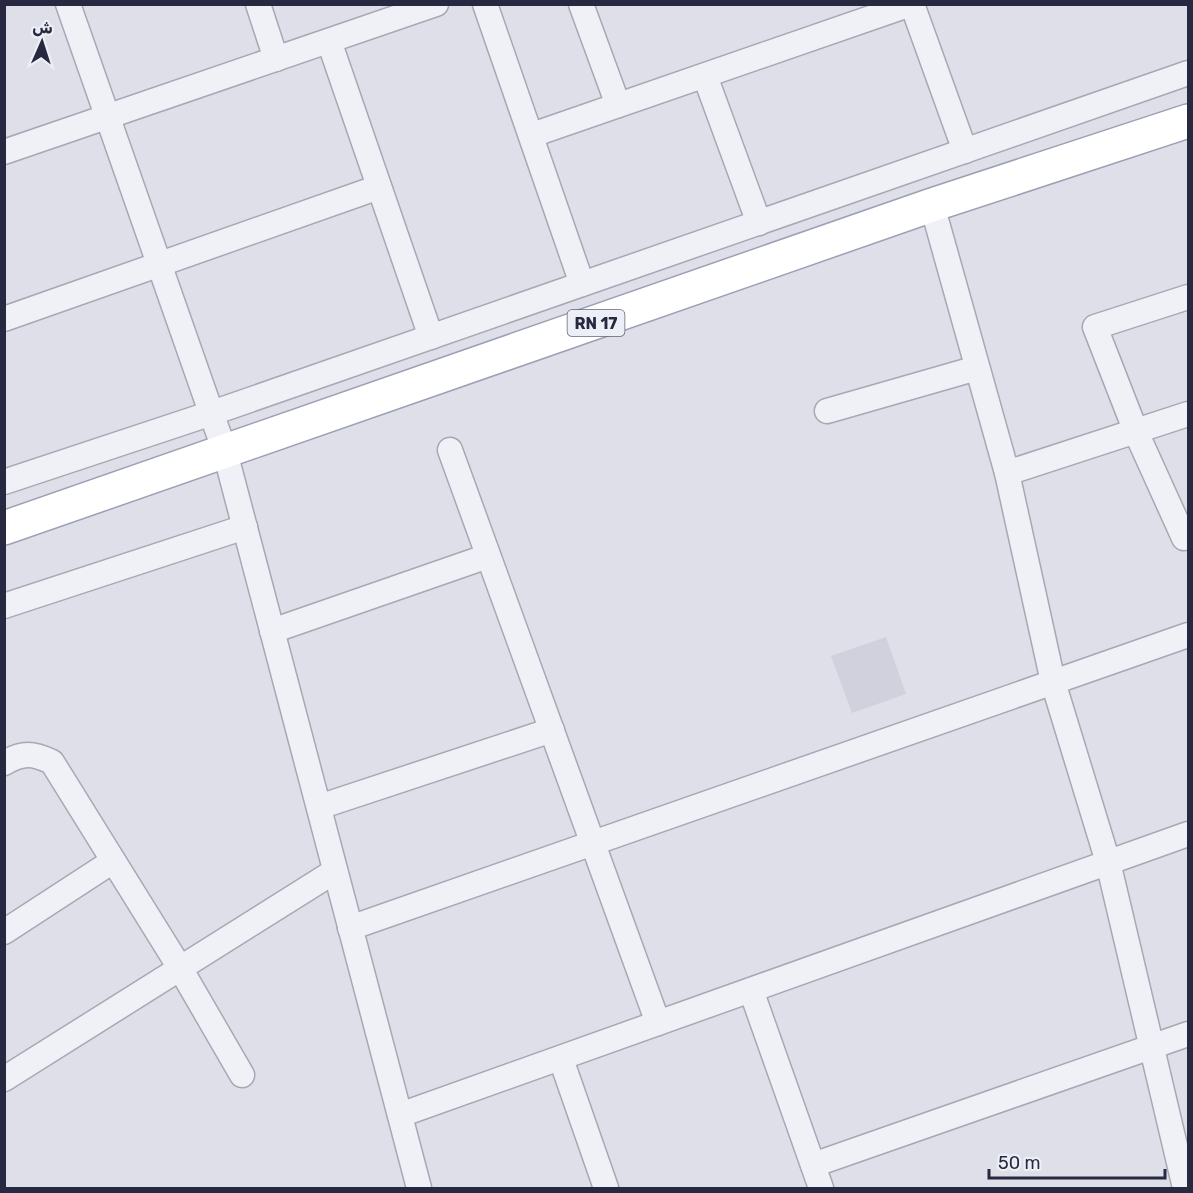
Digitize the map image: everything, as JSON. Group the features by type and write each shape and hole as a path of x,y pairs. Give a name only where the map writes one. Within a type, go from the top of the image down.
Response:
{"main road":[{"name":"RN 17","path":"4,528 932,205 1188,121"}],"street":[{"path":"68,4 225,452 419,1188"},
{"path":"258,4 276,59"},
{"path":"485,4 582,284"},
{"path":"581,4 618,105"},
{"path":"532,135 911,4 965,151"},
{"path":"4,152 430,5"},
{"path":"329,41 431,336"},
{"path":"4,482 212,413 1188,73"},
{"path":"705,76 759,223"},
{"path":"4,319 160,266 379,187"},
{"path":"932,205 1007,473 1053,682 1108,862 1185,1188"},
{"path":"1188,297 1095,327 1136,432 1184,537 1188,536"},
{"path":"827,411 978,368"},
{"path":"1007,473 1188,414"},
{"path":"450,450 658,1023"},
{"path":"4,606 245,527"},
{"path":"272,631 488,556"},
{"path":"351,928 1188,635"},
{"path":"319,807 552,730"},
{"path":"4,763 18,755 34,753 52,762 180,968 242,1075"},
{"path":"400,1115 1188,834"},
{"path":"4,932 113,861"},
{"path":"4,1079 335,871"},
{"path":"751,990 821,1188"},
{"path":"813,1165 1188,1034"},
{"path":"561,1059 606,1188"}],"shaded area":[{"path":"886,637 906,694 852,713 831,656"}]}
